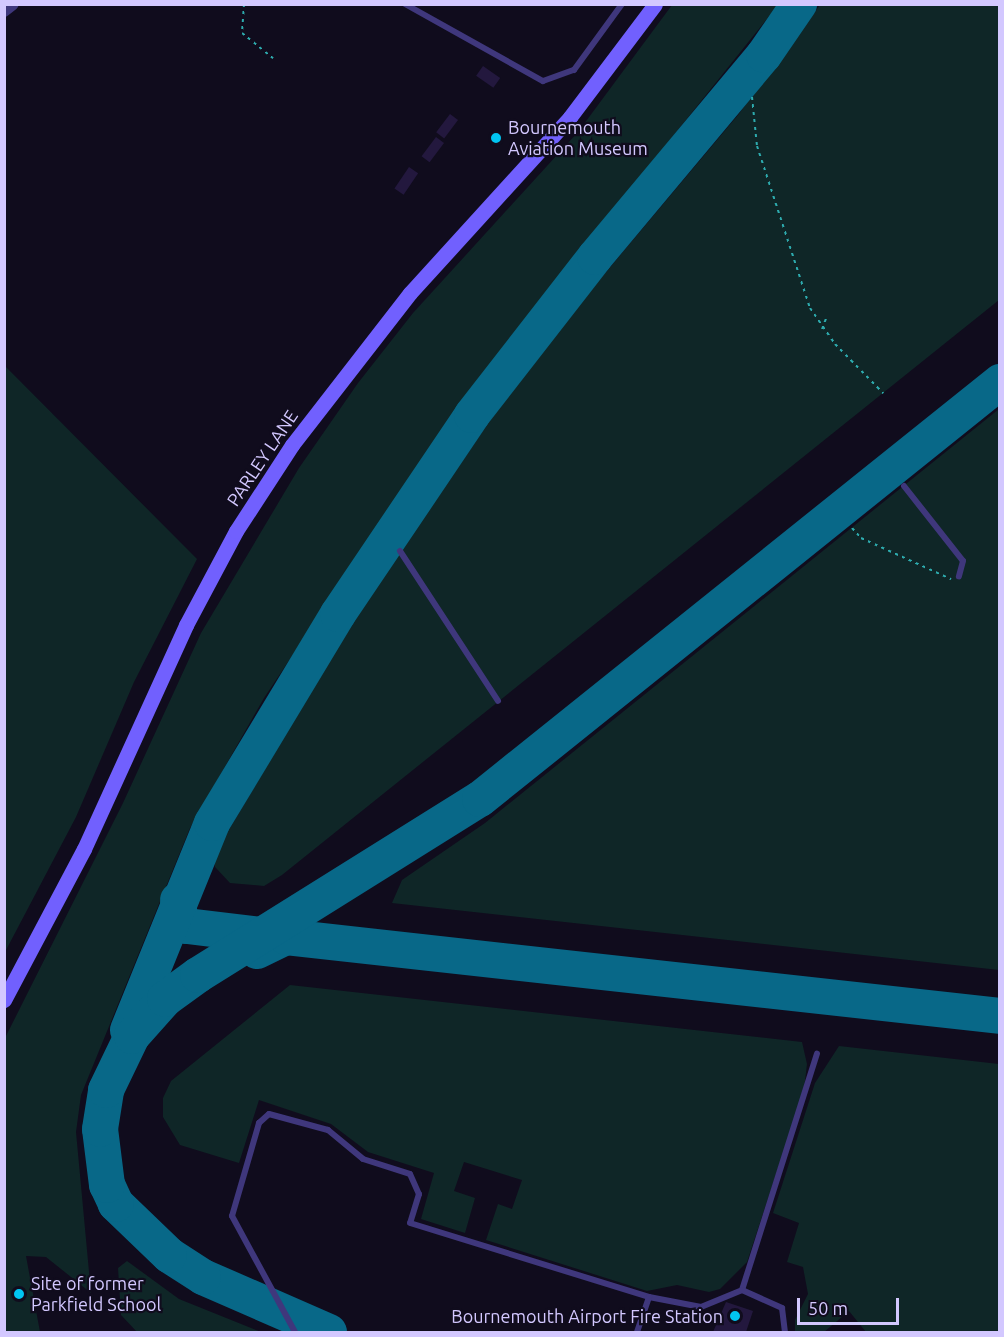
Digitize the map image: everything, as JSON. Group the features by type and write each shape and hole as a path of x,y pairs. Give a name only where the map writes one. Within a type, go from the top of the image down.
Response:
{"main road":[{"name":"PARLEY LANE","path":"4,1000 84,849 186,625 236,531 292,445 410,292 570,117 655,4"}],"street":[{"path":"4,11 13,4"}],"lane":[{"path":"405,4 543,81 574,70 621,4"},
{"path":"904,486 963,561 959,576"},
{"path":"400,551 498,701"},
{"path":"742,1290 817,1054"},
{"path":"295,1332 232,1216 259,1123 269,1114 328,1130 363,1159 410,1173 419,1194 410,1223 649,1297 701,1307 742,1290 782,1308 785,1332"},
{"path":"637,1332 649,1297"}],"path":[{"path":"244,4 242,33 273,58"},
{"path":"752,97 757,146 810,308 822,329 883,393"},
{"path":"822,329 826,316"},
{"path":"852,528 861,538 938,577 959,576"}],"green space":[{"path":"672,5 778,5 468,392 264,698 190,828 81,1095 76,1132 91,1293 46,1257 26,1256 40,1332 5,1332 5,1038 123,803 201,633 299,468 358,383 413,313 578,132"},
{"path":"820,5 999,5 999,300 282,875 264,886 230,883 215,867 214,855 354,619 500,406 564,322 738,115"},
{"path":"5,366 197,559 134,682 76,817 5,952"},
{"path":"999,409 999,970 392,903 402,880 485,823"},
{"path":"290,985 802,1042 807,1064 804,1089 747,1262 720,1289 709,1292 677,1285 647,1291 486,1240 498,1204 512,1209 522,1180 464,1162 454,1191 475,1198 465,1233 421,1219 434,1173 368,1152 331,1124 259,1100 239,1163 180,1145 163,1117 163,1098 171,1081"},
{"path":"839,1046 999,1064 999,1332 866,1332 849,1311 824,1332 795,1332 795,1320 808,1294 803,1267 787,1262 799,1223 773,1213 815,1083"},
{"path":"127,1261 179,1299 261,1332 137,1332 121,1315 118,1268"}],"building":[{"path":"483,66 500,78 493,88 476,76"},
{"path":"450,114 458,120 444,138 436,132"},
{"path":"436,137 444,143 430,162 422,156"},
{"path":"409,167 418,173 404,195 394,189"},
{"name":"Bournemouth Airport Fire Station","path":"726,1302 753,1311 746,1332 713,1332"}],"taxiway":[{"path":"128,1030 212,823 338,614 472,415 595,257 764,55 799,4"},
{"path":"329,1332 203,1277 169,1255 116,1204 107,1185 100,1129 106,1090 132,1036 165,999 198,975 480,799 1000,382"},
{"path":"178,900 180,919 187,926 270,936"},
{"path":"257,951 286,937 1000,1016"}],"place":[{"name":"Bournemouth Aviation Museum","path":"496,138"},
{"name":"Site of former Parkfield School","path":"19,1294"},
{"name":"Bournemouth Airport Fire Station","path":"735,1316"}]}
